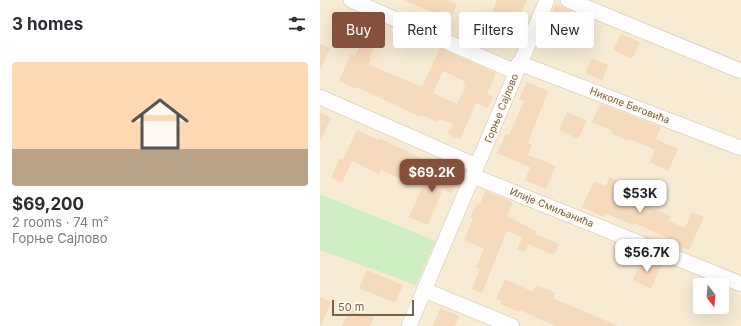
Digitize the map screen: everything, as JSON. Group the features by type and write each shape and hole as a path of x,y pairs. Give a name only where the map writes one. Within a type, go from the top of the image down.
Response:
{"street":[{"name":"Николе Беговића","path":"351,0 517,68 741,148"},
{"name":"Горње Сајлово","path":"409,326 547,0"},
{"path":"568,0 741,71"},
{"name":"Илије Смиљанића","path":"320,97 475,171 741,284"},
{"path":"424,290 512,326"}],"shaded area":[{"path":"320,0 741,0 741,326 320,326"}],"green space":[{"path":"320,194 435,241 416,285 320,250"}],"building":[{"path":"404,0 448,0 457,4 451,18 451,12 432,12"},
{"path":"497,0 527,0 522,12 492,12"},
{"path":"556,4 573,12 553,12"},
{"path":"621,34 640,42 632,59 613,50"},
{"path":"320,44 330,48 320,71"},
{"path":"359,48 374,48 368,64 422,87 440,48 496,73 487,94 493,96 488,108 476,103 460,140 448,134 453,124 440,119 438,122 421,115 420,117 357,87 356,89 339,81 351,54 355,56","holes":["443,71 464,81 463,83 466,84 457,104 433,93"]},
{"path":"592,58 608,65 602,80 585,73"},
{"path":"527,82 548,91 528,143 532,145 528,155 556,166 546,189 525,180 530,167 497,153 506,134 509,135 524,101 519,99"},
{"path":"600,104 661,127 656,139 678,149 668,171 650,162 655,150 629,139 628,141 611,133 612,131 592,122"},
{"path":"320,112 331,118 320,142"},
{"path":"567,112 587,121 578,139 559,130"},
{"path":"357,130 378,140 379,138 421,158 411,180 402,175 400,179 381,169 379,174 352,161 342,183 331,178 340,158 343,160"},
{"path":"438,159 452,165 446,178 456,182 451,193 443,189 428,225 409,217 423,185 426,186"},
{"path":"609,177 619,181 614,192 671,216 669,221 685,228 692,212 704,217 689,250 674,244 675,241 634,223 633,225 605,213 604,217 582,207 594,181 606,186"},
{"path":"485,191 513,202 507,216 536,231 535,234 559,244 554,255 528,244 525,252 517,249 522,237 507,231 482,293 472,289 480,269 476,268 484,249 464,240 473,219 470,218 477,203 480,204"},
{"path":"642,258 661,266 651,289 633,280"},
{"path":"367,270 403,285 395,303 359,288"},
{"path":"505,279 533,292 536,285 556,293 553,298 618,326 555,326 520,310 519,312 500,304 501,301 496,299"},
{"path":"320,297 331,302 321,326 320,326"},
{"path":"350,307 374,317 370,326 342,326"},
{"path":"440,308 459,316 455,326 433,326"}]}
